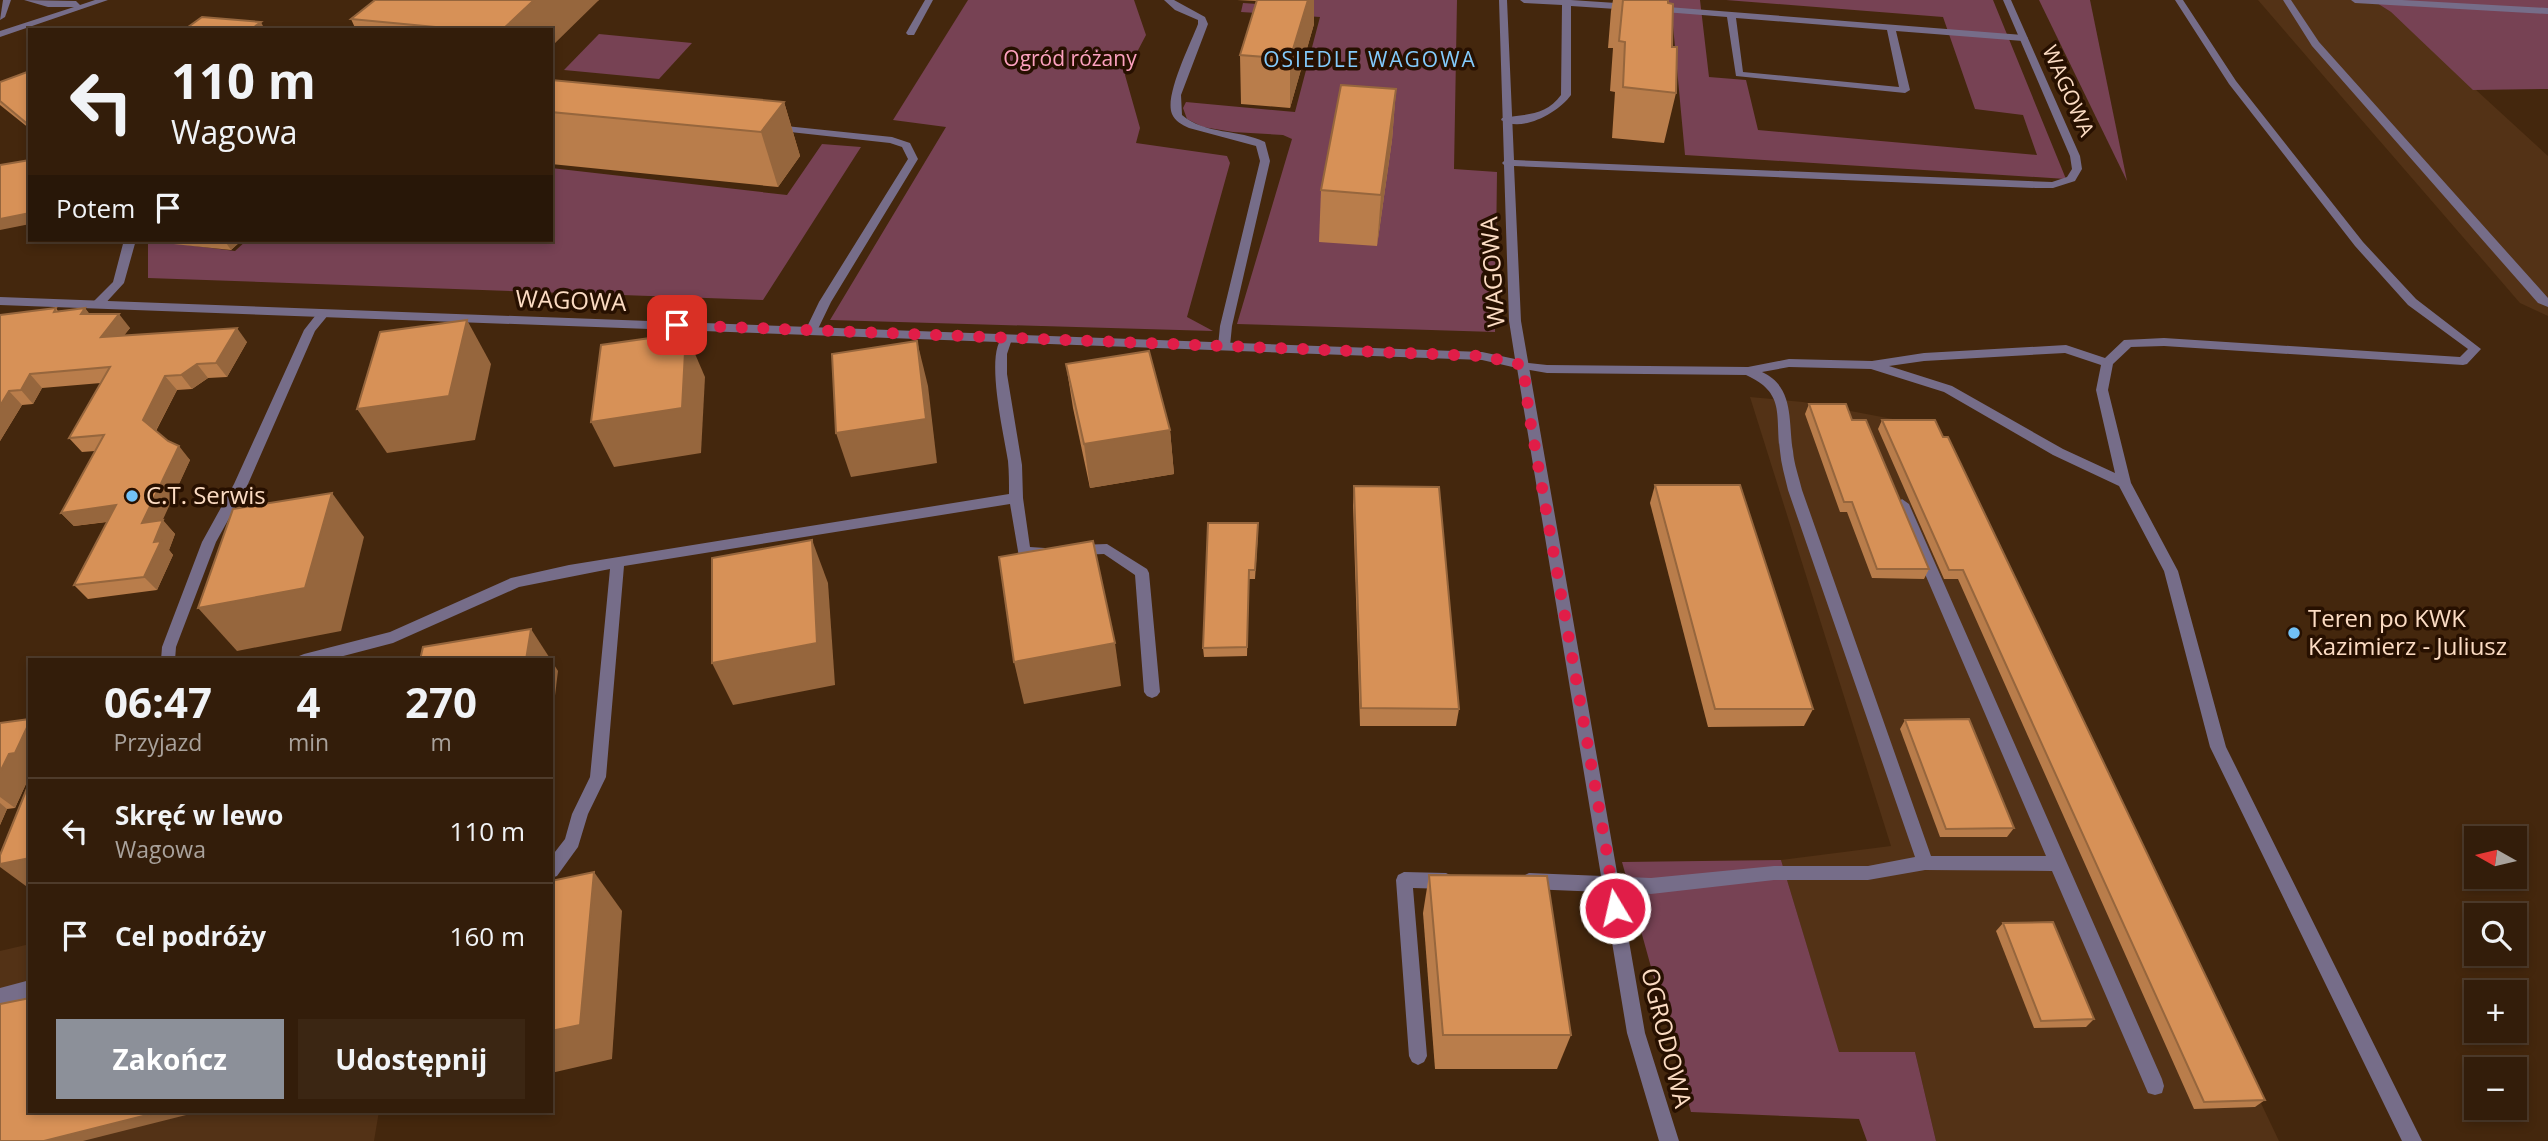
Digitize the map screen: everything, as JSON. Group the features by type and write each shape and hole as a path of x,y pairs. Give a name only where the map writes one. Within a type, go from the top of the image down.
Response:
{"street":[{"path":"0,17 7,0"},
{"path":"28,0 48,4 101,1"},
{"path":"911,33 929,0"},
{"path":"1168,0 1178,8 1202,19 1203,24 1176,95 1175,107 1179,117 1191,125 1253,140 1261,144 1264,150 1265,161 1226,326 1224,346"},
{"name":"WAGOWA","path":"0,301 812,329 1006,339 1482,356 1523,365 1514,321 1503,0"},
{"path":"1524,0 1567,1 2023,38"},
{"name":"WAGOWA","path":"1507,163 2053,185 2071,179 2077,169 2076,156 2007,0"},
{"path":"2179,0 2232,82 2359,244 2412,302 2475,349 2463,361 2128,344 2107,363 2102,390 2124,483 2171,571 2218,747 2412,1141"},
{"path":"2287,0 2315,44 2542,300 2548,303"},
{"path":"2355,0 2548,11"},
{"path":"0,34 101,1"},
{"path":"1506,120 1524,120 1546,114 1560,105 1566,95 1567,1"},
{"path":"1731,16 1739,74 1905,90 1891,28"},
{"path":"770,128 892,140 906,145 913,159 825,302 812,329"},
{"path":"97,306 118,283 129,242"},
{"path":"168,658 169,647 209,542 241,484 310,330 323,314"},
{"path":"1006,339 1001,354 1001,374 1015,465 1016,498 1024,553 1107,549 1142,573 1152,692"},
{"path":"1523,365 1547,369 1748,371 1789,363 1872,365 1924,356 2066,349 2107,363"},
{"name":"OGRODOWA","path":"1523,365 1529,414 1636,1033 1669,1141"},
{"path":"1872,365 1948,389 2058,452 2124,483"},
{"path":"1748,371 1768,380 1784,407 1786,451 1795,490 1925,863"},
{"path":"1898,495 2155,1086"},
{"path":"312,658 393,637 516,582 1016,498"},
{"path":"553,868 572,842 580,814 598,777 617,563"},
{"path":"1511,881 1651,886 1774,873 1868,873 1925,863 2057,864"},
{"path":"1418,1056 1404,880 1458,881"},
{"path":"0,997 28,989"}],"shaded area":[{"path":"2258,0 2372,0 2391,12 2548,156 2548,316 2520,303"},
{"path":"1750,397 1803,402 1940,428 2279,1141 1936,1141 1915,1052 1839,1053 1781,860 1891,846"},
{"path":"28,944 28,1113 379,1113 374,1141 0,1141 0,951"}],"green space":[{"name":"Ogród różany","path":"968,0 1134,0 1146,35 1125,75 1140,128 1136,143 1227,156 1230,163 1187,317 1213,331 830,320 946,127 893,120"},
{"path":"1273,0 1457,0 1454,169 1497,172 1495,332 1237,324 1292,139 1283,135 1203,127 1187,119 1183,108 1186,102 1295,112 1320,17 1241,12 1243,3 1272,5"},
{"path":"1624,0 1700,0 1709,77 1746,80 1758,130 2037,155 2023,115 1975,109 1943,17 1726,0 1993,0 2066,179 1685,155 1671,4"},
{"path":"2039,0 2090,0 2127,181"},
{"path":"2372,0 2548,0 2548,89 2473,90 2391,12"},
{"path":"599,34 692,43 659,79 564,70"},
{"path":"822,144 861,147 763,300 148,278 148,242 235,251 245,242 553,242 553,168 787,195"},
{"path":"1781,860 1839,1052 1915,1052 1936,1141 1867,1141 1859,1119 1691,1112 1622,862"}],"building":[{"path":"375,0 534,0 504,28 446,28 351,19"},
{"path":"1257,0 1308,0 1290,59 1240,55"},
{"path":"1623,0 1668,0 1668,3 1673,4 1672,47 1677,47 1676,93 1623,87 1625,42 1619,41"},
{"path":"202,17 261,22 253,28 187,28"},
{"path":"28,72 28,124 0,101 0,82"},
{"path":"553,80 784,102 761,132 553,112"},
{"path":"1341,85 1396,89 1381,195 1321,190"},
{"path":"28,160 28,213 0,219 0,165"},
{"path":"56,308 54,312 85,308 81,314 119,314 101,337 237,328 216,363 197,364 181,375 165,376 143,420 168,441 179,446 142,523 163,520 154,542 161,541 144,577 74,585 116,505 61,513 104,435 69,438 110,367 30,374 21,390 9,391 0,406 0,315"},
{"path":"467,320 449,396 357,409 380,332"},
{"path":"686,333 682,408 591,422 601,345"},
{"path":"917,341 926,419 836,433 832,354"},
{"path":"1149,351 1170,430 1084,444 1066,364"},
{"path":"1809,404 1846,404 1852,420 1866,420 1929,569 1877,569 1852,502 1844,502"},
{"path":"1882,420 1935,420 1943,437 1948,437 2265,1100 2204,1102 1963,570 1949,570"},
{"path":"1655,485 1740,485 1813,709 1715,709"},
{"path":"1354,486 1439,487 1459,709 1361,708"},
{"path":"332,493 305,588 198,608 233,509"},
{"path":"1208,523 1258,523 1255,570 1249,570 1247,647 1203,648"},
{"path":"812,540 817,643 712,663 712,558"},
{"path":"1093,541 1115,643 1014,662 999,557"},
{"path":"531,629 526,658 420,658 423,647"},
{"path":"28,719 28,725 15,753 9,754 0,772 0,723"},
{"path":"1969,719 2014,828 1946,829 1905,720"},
{"path":"28,786 28,858 0,864 0,855"},
{"path":"594,872 580,1025 553,1031 553,881"},
{"path":"1429,875 1547,876 1571,1035 1443,1035"},
{"path":"2053,922 2094,1019 2041,1021 2003,923"},
{"path":"28,998 28,1113 155,1113 44,1141 0,1141 0,1004"}],"place":[{"name":"C.T. Serwis","path":"132,496"},
{"name":"Teren po KWK Kazimierz - Juliusz","path":"2294,633"}],"district":[{"name":"OSIEDLE WAGOWA","path":"1370,60"}],"route":[{"path":"677,325 1482,356 1523,365 1525,391 1615,908"}]}
